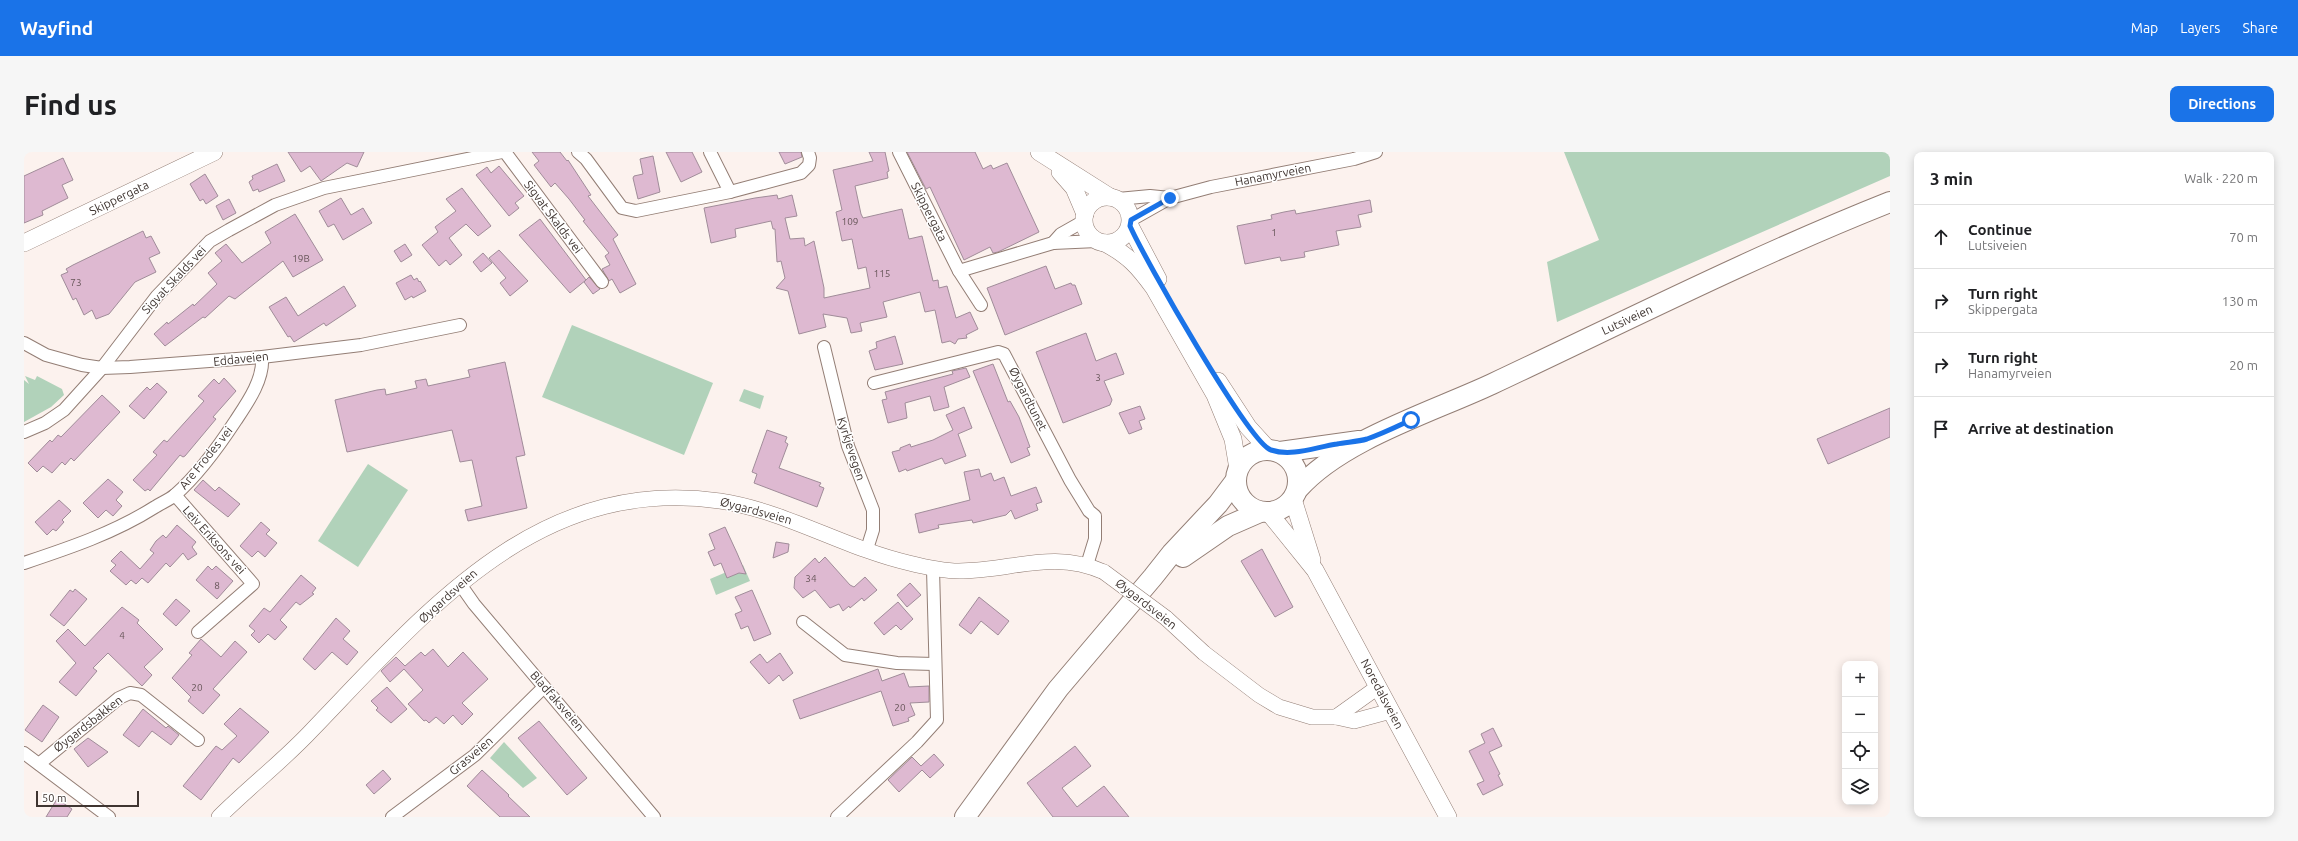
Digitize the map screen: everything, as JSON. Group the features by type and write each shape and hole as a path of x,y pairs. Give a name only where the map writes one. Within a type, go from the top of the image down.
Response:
{"main road":[{"name":"Skippergata","path":"24,243 212,152"},
{"path":"1044,156 1114,198 1129,212 1130,223 1161,284 1248,427 1274,451 1289,458 1296,467 1299,478 1296,494 1286,507 1264,512 1215,534 1154,577"},
{"path":"1044,156 1074,188 1090,236 1125,254 1142,272 1154,288 1215,395 1233,439 1240,497 1247,505 1264,512"},
{"path":"1085,218 1095,201 1114,198"},
{"name":"Lutsiveien","path":"1296,494 1320,467 1365,440 1460,399 1793,243 1890,202"},
{"path":"1101,242 1120,239 1130,223"},
{"name":"Lutsiveien","path":"1274,451 1365,440"},
{"path":"965,817 1058,689 1154,577 1172,553 1218,504 1244,460 1252,453 1274,451"},
{"name":"Noredalsveien","path":"1296,494 1315,570"},
{"name":"Noredalsveien","path":"1264,512 1315,570 1448,817"}],"street":[{"name":"Sigvat Skalds vei","path":"24,432 45,423 64,410 102,368 139,318 184,266 210,241 250,218 275,206 324,188 504,152 602,282"},
{"path":"578,152 586,159 615,201 628,211 650,210 730,192 806,170 810,158 808,152"},
{"path":"710,152 730,192"},
{"name":"Skippergata","path":"899,152 959,271 981,305"},
{"name":"Hanamyrveien","path":"1130,223 1170,198 1211,187 1354,159 1376,152"},
{"name":"Hanamyrveien","path":"1114,198 1150,196 1170,198"},
{"path":"1053,243 1061,234 1085,218"},
{"path":"959,271 1053,243 1101,242"},
{"name":"Eddaveien","path":"24,343 46,355 102,368 262,357 361,345 460,325"},
{"name":"Kyrkjevegen","path":"824,347 848,446 873,510 873,530 867,549"},
{"name":"Øygardtunet","path":"874,383 998,352 1004,354 1070,480 1089,511 1095,516 1095,539 1087,565"},
{"name":"Are Frodes vei","path":"24,562 105,533 134,520 175,495 221,443 243,410 260,377 263,367 262,357"},
{"name":"Leiv Eriksons vei","path":"175,495 253,584 198,632"},
{"name":"Øygardsveien","path":"219,817 311,732 358,681 398,641 475,571 507,549 565,519 593,510 648,499 699,499 739,505 800,524 905,563 933,569 980,569 1042,561 1087,565 1104,572 1166,618 1204,653 1259,695 1279,707 1312,717 1336,716 1354,721 1391,710"},
{"path":"837,817 917,742 937,720 934,664 933,569"},
{"name":"Bladfaksveien","path":"460,584 474,604 654,817"},
{"path":"803,622 845,655 897,663 934,664"},
{"name":"Grasveien","path":"392,817 475,755 544,687"},
{"path":"1336,716 1378,687"},
{"name":"Øygardsbakken","path":"39,764 106,708 124,695 130,693 141,695 198,740"},
{"path":"24,754 39,764 93,812 110,817"}],"green space":[{"path":"1564,152 1890,152 1890,176 1557,322 1547,262 1599,240"},
{"path":"572,325 713,383 684,455 542,397"},
{"path":"25,376 35,380 37,376 62,389 64,395 51,407 24,422 24,380 29,384"},
{"path":"744,389 764,396 760,409 739,401"},
{"path":"368,464 408,490 358,567 318,541"},
{"path":"743,565 750,581 716,595 710,579"},
{"path":"504,742 537,778 523,788 490,758"}],"building":[{"path":"288,152 364,152 357,167 347,163 321,181 310,166 301,172"},
{"path":"532,152 560,152 567,161 568,160 591,195 588,196 618,235 613,239 636,284 620,293 612,279 609,281 602,269 610,265 605,256 609,253 583,221 585,220 569,199 555,183 551,187 534,165 539,161"},
{"path":"666,152 692,152 702,172 681,182"},
{"path":"779,152 801,152 802,157 785,164"},
{"path":"869,152 885,152 889,171 887,172 888,178 855,186 861,214 863,218 902,209 909,239 922,236 933,281 938,280 939,288 947,286 956,318 970,312 978,329 966,335 967,338 958,339 955,344 950,341 942,343 935,310 925,312 920,292 883,302 887,317 860,323 862,331 851,333 847,318 823,314 826,327 799,334 788,291 776,288 785,278 781,261 777,262 775,229 773,229 771,221 735,229 736,237 711,243 704,208 755,198 777,195 778,199 792,195 797,216 785,218 790,239 804,238 805,246 814,241 824,288 824,298 870,288 866,267 858,269 852,239 842,241 836,212 842,210 833,170 873,161"},
{"path":"907,152 975,152 983,169 991,165 993,169 1007,163 1039,232 998,252 993,253 990,247 964,260 930,187 926,189"},
{"path":"653,156 660,192 638,199 633,178 634,176 643,174 640,159"},
{"path":"63,158 73,180 62,185 68,198 42,211 43,215 24,223 24,176"},
{"path":"277,164 285,181 259,192 258,189 253,191 249,182 253,179 252,176"},
{"path":"499,166 524,196 515,203 519,208 509,216 476,175 487,167 491,173"},
{"path":"205,174 218,196 206,204 203,199 200,201 190,184"},
{"path":"462,188 491,226 478,236 466,224 449,238 462,255 450,265 446,260 439,266 422,245 438,232 435,227 456,211 446,199"},
{"path":"341,198 351,215 363,208 372,223 343,240 334,224 328,227 319,211"},
{"path":"229,199 236,213 223,220 216,206"},
{"path":"1370,200 1372,212 1358,215 1361,227 1336,231 1339,245 1304,252 1305,257 1281,261 1280,257 1245,264 1237,226 1272,219 1271,215 1284,212 1295,210 1296,214"},
{"path":"295,214 323,260 293,277 283,261 235,299 229,296 205,318 203,317 165,346 154,334 167,322 168,324 193,304 194,306 217,284 208,273 222,261 215,253 226,244 242,263 271,243 265,232"},
{"path":"540,219 586,280 570,293 519,235"},
{"path":"143,231 146,238 151,236 160,253 149,258 156,272 135,282 109,314 96,319 92,310 84,315 76,298 73,300 61,275 68,272 66,269 73,265"},
{"path":"405,244 412,255 401,262 394,251"},
{"path":"499,250 528,281 510,296 500,283 506,278 489,258"},
{"path":"483,253 492,263 481,272 473,262"},
{"path":"1046,266 1055,289 1071,283 1072,285 1075,285 1082,304 1005,335 987,288"},
{"path":"411,275 414,280 417,278 419,282 420,281 426,291 413,298 412,296 405,300 396,283"},
{"path":"589,277 600,289 593,294 584,282"},
{"path":"344,286 356,306 326,326 324,323 294,342 290,336 288,337 269,307 286,297 298,316"},
{"path":"1086,333 1096,361 1116,353 1124,374 1104,381 1112,400 1110,405 1063,423 1036,352"},
{"path":"895,336 903,364 875,370 869,351 877,348 876,342"},
{"path":"505,362 525,455 516,457 527,508 468,521 465,510 482,506 472,460 460,462 452,430 347,452 335,400 377,390 385,389 386,395 417,388 415,381 426,379 428,386 470,377 468,370"},
{"path":"993,364 1008,402 1010,401 1019,417 1030,447 1027,448 1030,455 1011,463 973,371"},
{"path":"966,368 970,377 944,387 949,407 934,411 930,396 905,403 907,418 888,423 882,400 887,399 885,392 953,374 952,371"},
{"path":"224,378 236,391 213,417 216,419 185,456 183,457 180,455 150,491 148,489 145,491 133,480 157,455 153,452 164,440 167,442 204,401 198,396 214,379 219,384"},
{"path":"157,383 167,392 144,419 129,406 147,387 150,390"},
{"path":"102,395 120,412 74,461 71,458 65,465 62,462 52,473 43,466 37,472 28,463 50,440 52,442 58,435 61,437"},
{"path":"1140,406 1145,419 1139,421 1142,429 1129,434 1119,413"},
{"path":"964,407 972,428 958,434 966,456 945,464 942,458 907,471 906,469 899,472 892,452 900,450 900,448 910,444 911,447 933,440 953,430 946,415"},
{"path":"1890,408 1890,437 1828,464 1817,439"},
{"path":"767,430 787,437 785,442 788,444 779,468 821,483 819,486 824,488 817,507 754,483 757,474 752,472"},
{"path":"979,469 981,477 991,473 994,481 1004,477 1011,496 1036,487 1042,502 1036,504 1038,510 1015,519 1011,510 1006,515 973,523 972,520 938,525 939,528 919,533 915,514 970,500 964,472"},
{"path":"108,479 123,492 116,500 122,506 113,516 106,510 98,518 83,503"},
{"path":"203,480 215,491 219,487 240,504 228,517 194,490"},
{"path":"59,500 71,511 62,520 64,522 56,531 53,529 47,535 35,522"},
{"path":"261,522 270,530 266,534 277,543 265,557 258,551 252,557 240,546"},
{"path":"177,525 196,542 192,547 197,554 188,560 183,553 170,567 166,563 148,583 142,578 136,584 131,580 126,585 110,571 116,565 111,561 121,551 140,569 154,553 150,550 156,541 163,535 166,538"},
{"path":"725,527 746,574 739,573 727,578 721,563 714,566 708,552 715,549 709,534"},
{"path":"776,542 789,544 788,552 773,558"},
{"path":"1262,549 1293,607 1275,617 1241,561"},
{"path":"825,557 850,585 854,587 865,577 877,590 864,601 862,598 850,608 849,606 843,611 839,604 830,608 815,590 803,598 794,588 795,577 815,558 819,563"},
{"path":"208,566 212,570 216,566 233,581 217,599 196,580"},
{"path":"301,575 316,588 312,593 314,594 300,605 296,602 280,620 287,627 275,640 268,634 259,643 251,635 255,631 249,626 264,608 270,612"},
{"path":"910,583 921,595 907,607 897,595"},
{"path":"75,589 87,599 64,626 50,615 70,590 73,592"},
{"path":"752,590 771,634 754,641 748,626 741,629 735,614 742,611 735,597"},
{"path":"979,597 1009,621 998,635 981,621 971,634 959,625"},
{"path":"176,599 190,611 176,626 163,614"},
{"path":"898,602 913,619 901,630 896,625 884,635 874,623"},
{"path":"122,607 139,620 137,623 163,649 144,667 152,675 142,686 108,653 93,668 97,671 76,696 59,682 76,663 56,641 68,629 85,646"},
{"path":"336,618 350,631 343,639 358,652 347,665 332,652 315,670 303,659"},
{"path":"201,639 221,657 235,641 247,652 213,689 220,695 203,714 188,701 191,697 172,678 192,655 189,653"},
{"path":"433,649 448,667 463,652 488,679 462,703 473,714 462,725 453,715 444,724 436,717 429,723 426,720 424,721 408,704 423,690 404,669 390,682 381,671 396,657 405,666 421,652 425,656"},
{"path":"780,653 793,673 783,681 779,675 769,684 750,662 760,654 767,663"},
{"path":"878,669 882,681 904,673 909,687 929,686 929,702 910,703 915,715 908,718 909,721 893,726 881,691 800,719 793,700"},
{"path":"387,687 407,709 391,723 376,710 378,708 371,701"},
{"path":"43,705 59,717 42,742 25,730"},
{"path":"240,708 269,732 239,763 233,758 201,800 183,786 216,746 222,750 237,736 224,724"},
{"path":"143,709 166,728 168,726 179,735 171,745 152,731 139,747 123,735"},
{"path":"539,721 587,778 567,795 518,738"},
{"path":"1493,728 1502,746 1489,752 1500,774 1498,775 1503,785 1483,795 1477,784 1484,781 1469,751 1485,743 1481,734"},
{"path":"88,738 108,752 88,767 74,749"},
{"path":"1075,746 1091,766 1062,788 1077,807 1104,786 1129,817 1053,817 1027,783"},
{"path":"934,754 944,765 930,778 922,770 899,792 888,780 912,757 921,766"},
{"path":"383,770 391,779 374,794 366,785"},
{"path":"482,770 530,817 500,817 467,786"},
{"path":"57,799 72,809 67,817 46,817"}],"route":[{"path":"1170,198 1131,220 1130,226 1136,240 1161,284 1226,392 1248,427 1269,450 1280,452 1301,450 1365,440 1411,420"}]}
